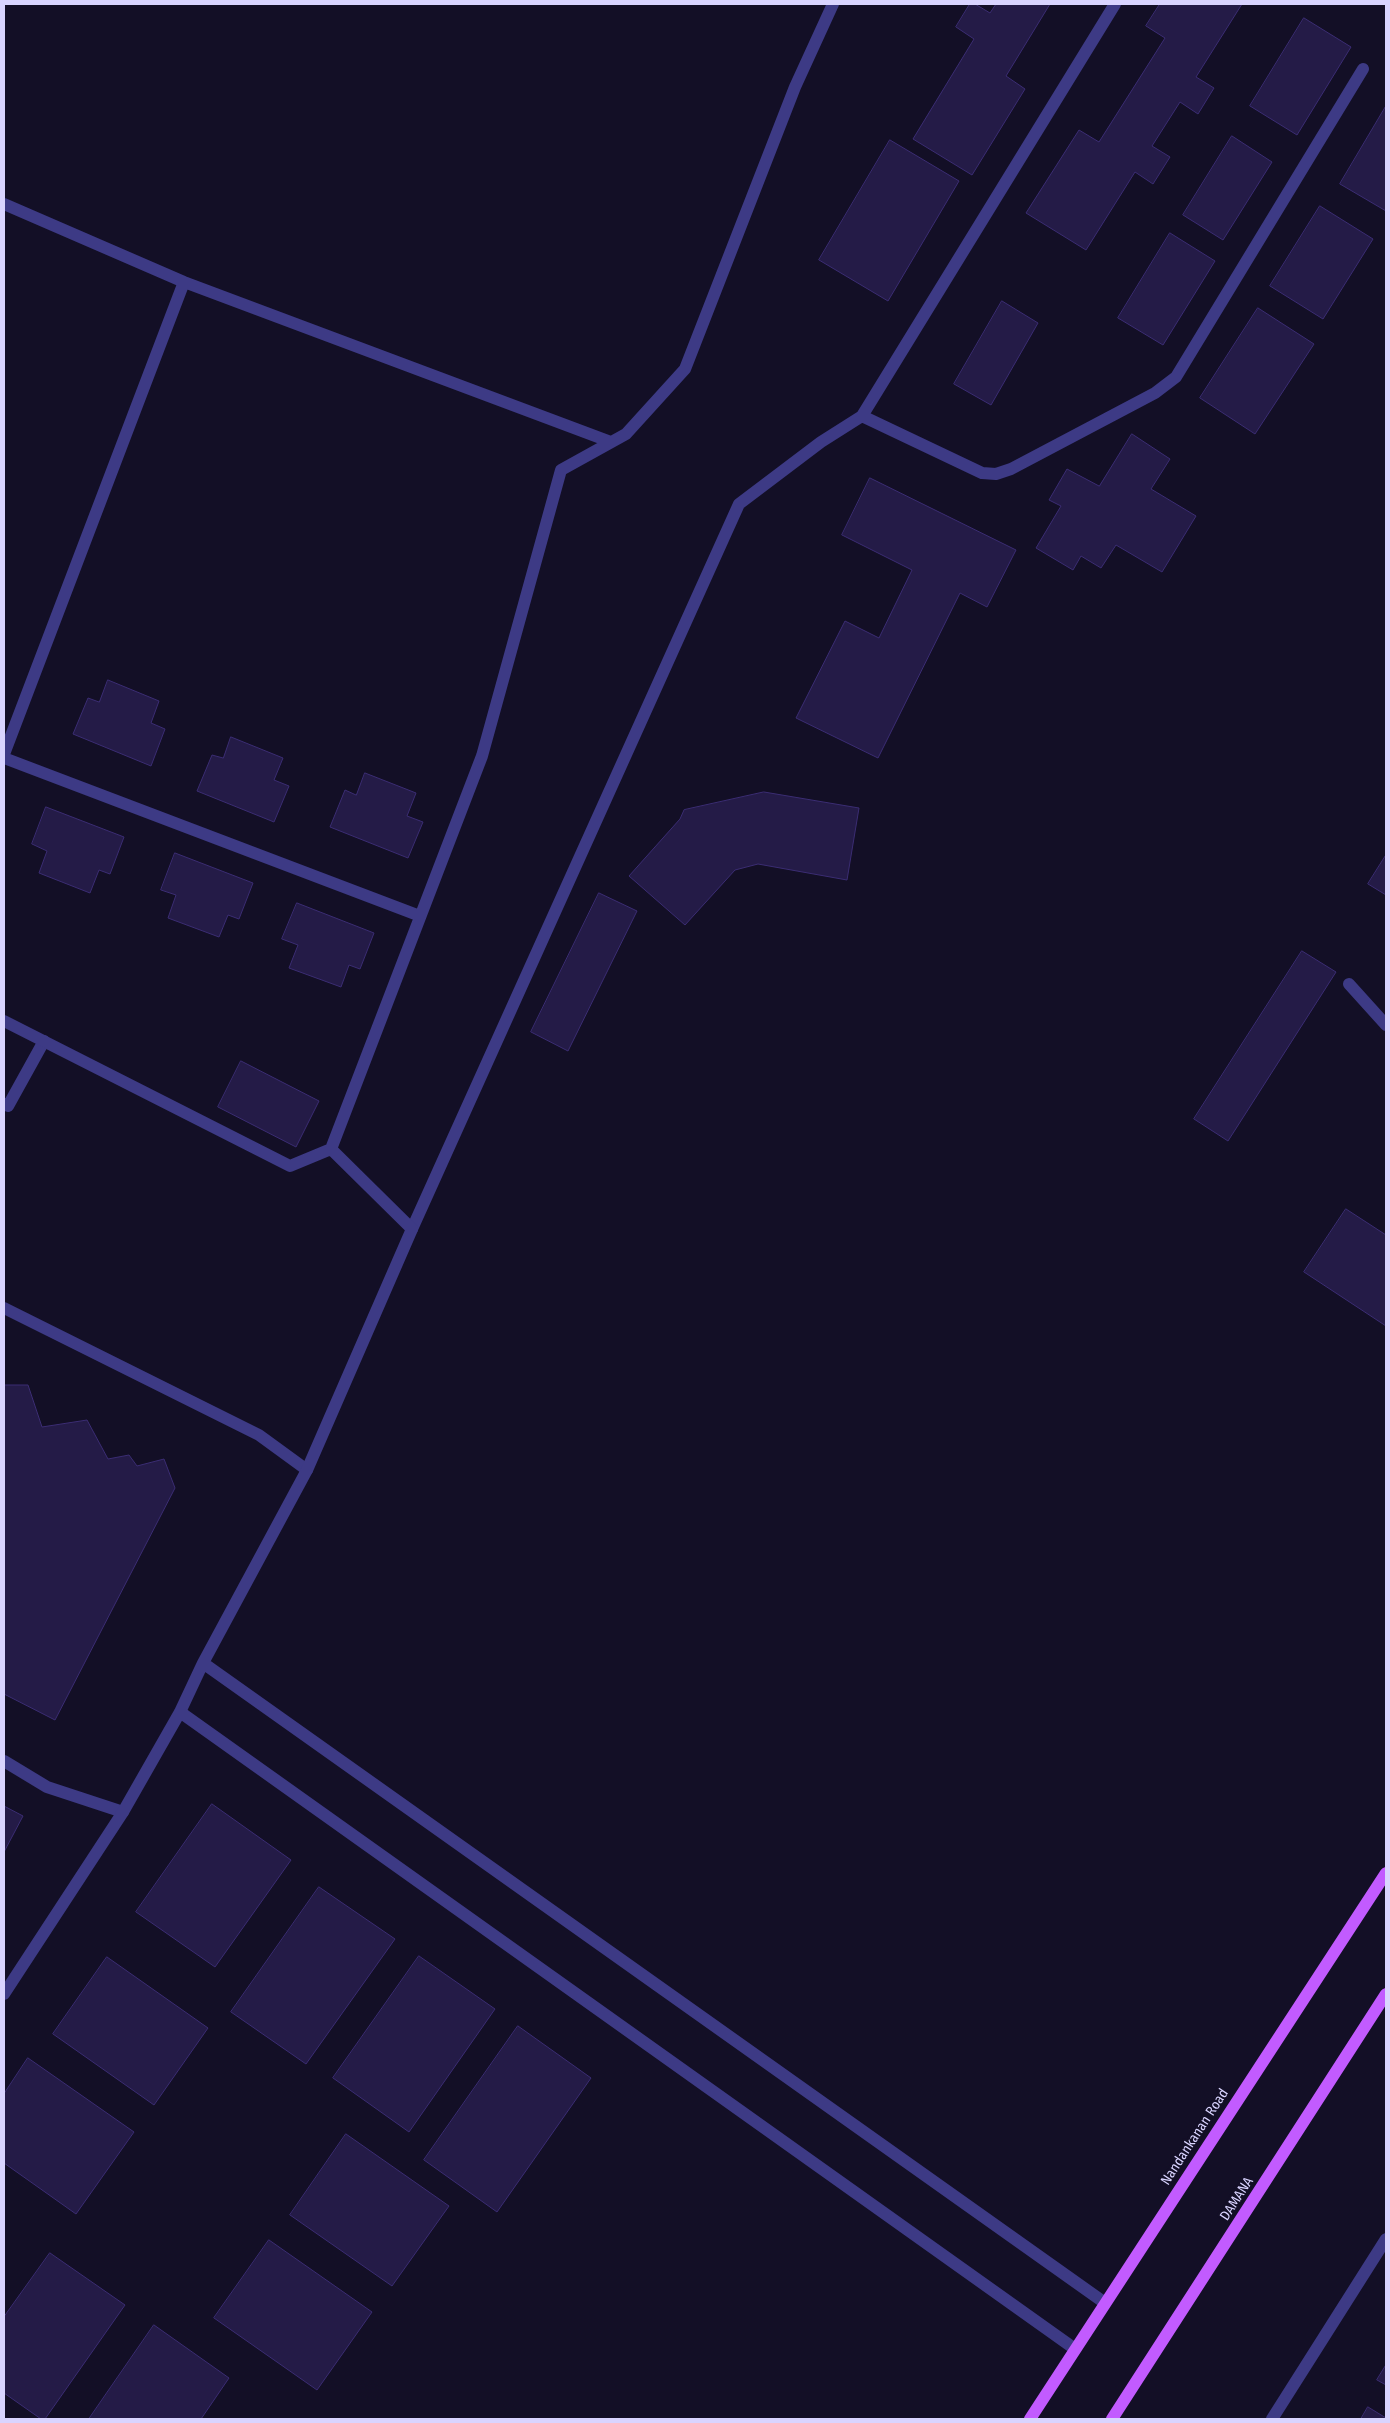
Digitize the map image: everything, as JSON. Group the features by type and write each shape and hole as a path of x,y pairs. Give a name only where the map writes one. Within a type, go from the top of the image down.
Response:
{"main road":[{"name":"Nandankanan Road","path":"1030,2419 1386,1873"},
{"name":"DAMANA","path":"1116,2418 1386,1994"}],"street":[{"path":"4,1021 290,1166 331,1149 482,756 561,470 626,434 685,369 795,88 832,4"},
{"path":"4,1994 123,1812 180,1712 203,1663 307,1470 412,1228 739,504 821,442 862,416 1115,4"},
{"path":"862,416 982,473 996,474 1011,469 1155,393 1176,377 1363,69"},
{"path":"4,204 184,282 612,442"},
{"path":"4,754 184,282"},
{"path":"4,758 420,916"},
{"path":"1349,984 1386,1026"},
{"path":"4,1104 8,1106 44,1041"},
{"path":"331,1149 412,1228"},
{"path":"4,1308 259,1435 307,1470"},
{"path":"203,1663 1105,2303"},
{"path":"180,1712 1076,2349"},
{"path":"4,1761 47,1787 123,1812"},
{"path":"1272,2419 1386,2239"}],"building":[{"path":"970,4 975,4 990,13 996,4 1050,4 1006,76 1025,89 972,175 913,139 974,39 956,27"},
{"path":"1160,4 1242,4 1196,77 1214,88 1198,114 1180,102 1152,146 1170,157 1153,184 1135,172 1086,250 1026,213 1079,130 1099,142 1165,38 1146,26"},
{"path":"1304,18 1351,47 1297,135 1250,106"},
{"path":"1386,106 1386,211 1340,184"},
{"path":"1232,136 1272,162 1223,240 1183,215"},
{"path":"890,140 959,181 888,301 819,260"},
{"path":"1320,206 1373,239 1323,319 1270,286"},
{"path":"1170,233 1215,261 1163,345 1118,318"},
{"path":"1002,301 1038,323 991,405 954,384"},
{"path":"1258,308 1314,344 1255,434 1200,398"},
{"path":"1132,434 1170,459 1151,489 1196,516 1162,572 1116,545 1101,568 1081,556 1073,570 1036,548 1061,506 1049,500 1067,469 1099,486"},
{"path":"870,478 1016,550 987,607 960,593 878,758 796,718 845,621 879,638 912,570 842,535"},
{"path":"108,680 159,701 151,723 165,729 151,766 73,734 88,698 99,702"},
{"path":"231,737 283,758 274,780 289,786 274,822 197,791 212,755 223,758"},
{"path":"365,773 416,793 407,816 423,822 408,858 330,827 345,790 356,795"},
{"path":"764,792 859,808 847,880 758,864 735,870 685,925 629,876 680,819 684,810"},
{"path":"46,807 124,837 110,874 99,870 90,893 39,873 47,851 32,844"},
{"path":"175,853 253,883 239,919 228,915 219,937 168,918 176,895 161,890"},
{"path":"1386,855 1386,895 1368,884"},
{"path":"599,893 637,911 568,1051 531,1032"},
{"path":"297,903 374,933 360,969 349,965 341,987 289,968 298,945 282,939"},
{"path":"1302,951 1336,972 1228,1141 1194,1119"},
{"path":"241,1061 319,1101 296,1147 218,1107"},
{"path":"1346,1209 1386,1235 1386,1326 1304,1272"},
{"path":"4,1385 28,1385 42,1427 87,1420 108,1459 129,1455 137,1466 164,1459 175,1488 55,1720 4,1694"},
{"path":"212,1804 291,1860 215,1967 136,1912"},
{"path":"4,1806 23,1816 4,1852"},
{"path":"319,1887 395,1939 306,2064 231,2012"},
{"path":"419,1956 495,2009 409,2132 333,2078"},
{"path":"107,1957 208,2028 154,2105 53,2034"},
{"path":"518,2026 591,2078 497,2212 424,2160"},
{"path":"28,2058 134,2132 76,2214 4,2163 4,2094"},
{"path":"346,2134 449,2206 392,2286 290,2215"},
{"path":"269,2240 372,2312 317,2390 214,2318"},
{"path":"50,2253 125,2305 45,2419 41,2419 4,2393 4,2317"},
{"path":"154,2325 229,2378 201,2419 89,2419"},
{"path":"1386,2365 1386,2385 1377,2380"},
{"path":"1368,2407 1386,2418 1386,2419 1361,2419"}]}
